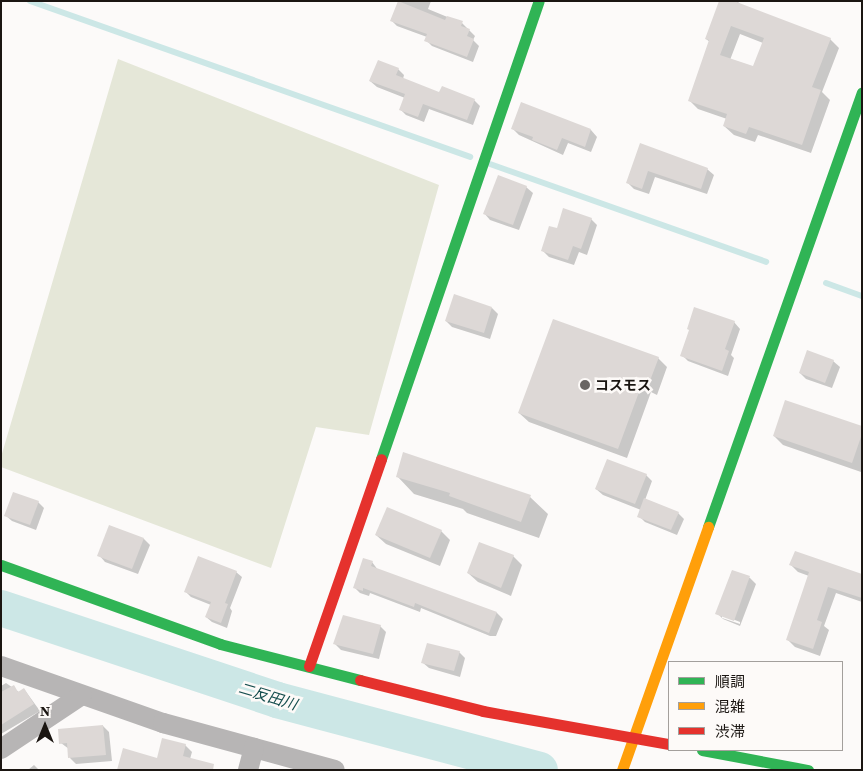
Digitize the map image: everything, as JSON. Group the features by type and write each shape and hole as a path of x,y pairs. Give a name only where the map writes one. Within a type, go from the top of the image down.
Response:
{"street":[{"path":"309,666 539,1"},
{"path":"622,770 862,92"},
{"path":"1,565 220,644 483,711 668,744"},
{"path":"1,666 163,723 335,770"},
{"path":"1,749 82,695"},
{"path":"248,770 254,748"},
{"path":"707,751 808,770"}],"shaded area":[{"path":"118,59 439,185 369,435 316,427 271,568 1,467 1,457"}],"building":[{"path":"398,1 445,20 447,16 463,21 461,26 470,29 467,36 474,39 467,57 424,41 427,34 390,21"},
{"path":"719,1 734,1 831,38 812,87 821,90 802,145 749,127 746,134 723,126 727,114 688,101 709,40 705,39","holes":["731,26 764,38 753,66 720,55"]},
{"path":"378,60 399,68 396,75 439,92 442,86 475,99 467,120 423,104 418,117 399,110 405,94 369,81"},
{"path":"521,102 591,129 585,147 562,138 557,150 532,140 533,137 511,129"},
{"path":"640,143 708,168 701,189 648,171 642,189 626,183"},
{"path":"498,175 527,186 513,225 483,214"},
{"path":"563,208 592,218 581,249 573,246 568,260 541,251 549,226 557,228"},
{"path":"454,294 492,307 484,333 445,321"},
{"path":"694,307 735,321 725,349 729,351 722,371 680,356 689,330 687,329"},
{"name":"コスモス","path":"553,319 659,357 648,386 642,384 618,449 518,413"},
{"path":"807,350 834,360 825,383 799,373"},
{"path":"785,400 862,426 862,434 852,463 773,436"},
{"path":"403,452 531,495 521,522 449,496 450,493 396,477"},
{"path":"607,459 647,474 635,504 595,489"},
{"path":"13,492 39,501 30,525 4,516"},
{"path":"644,498 679,512 671,530 637,517"},
{"path":"387,507 442,530 430,558 375,535"},
{"path":"109,525 144,538 132,569 97,556"},
{"path":"479,542 514,555 501,588 467,573"},
{"path":"795,551 862,574 862,598 828,587 817,620 822,622 813,649 786,640 809,572 789,565"},
{"path":"198,556 237,571 225,603 228,604 221,623 205,617 211,602 184,592"},
{"path":"363,558 373,561 371,566 497,612 489,633 415,603 414,607 363,588 363,591 353,588"},
{"path":"732,570 750,576 734,621 715,614"},
{"path":"343,615 381,625 373,654 333,644"},
{"path":"427,643 460,651 454,671 421,663"},
{"path":"14,685 18,692 24,688 34,704 1,725 1,692"},
{"path":"103,725 106,755 68,758 67,743 59,744 58,729"},
{"path":"162,738 186,744 183,756 214,764 213,770 117,770 123,748 157,758"}],"waterway":[{"path":"30,1 470,157"},
{"path":"490,164 766,262"},
{"path":"826,283 862,296"},
{"name":"二反田川","path":"1,608 277,700 540,770"}],"traffic: fast":[{"path":"381,459 539,1"},
{"path":"708,527 862,92"},
{"path":"1,565 220,644 360,680"},
{"path":"707,751 808,770"}],"traffic: slow":[{"path":"622,770 708,527"}],"traffic: jam":[{"path":"309,666 381,459"},
{"path":"360,680 483,711 668,744"}],"place":[{"name":"コスモス","path":"585,385"}]}
